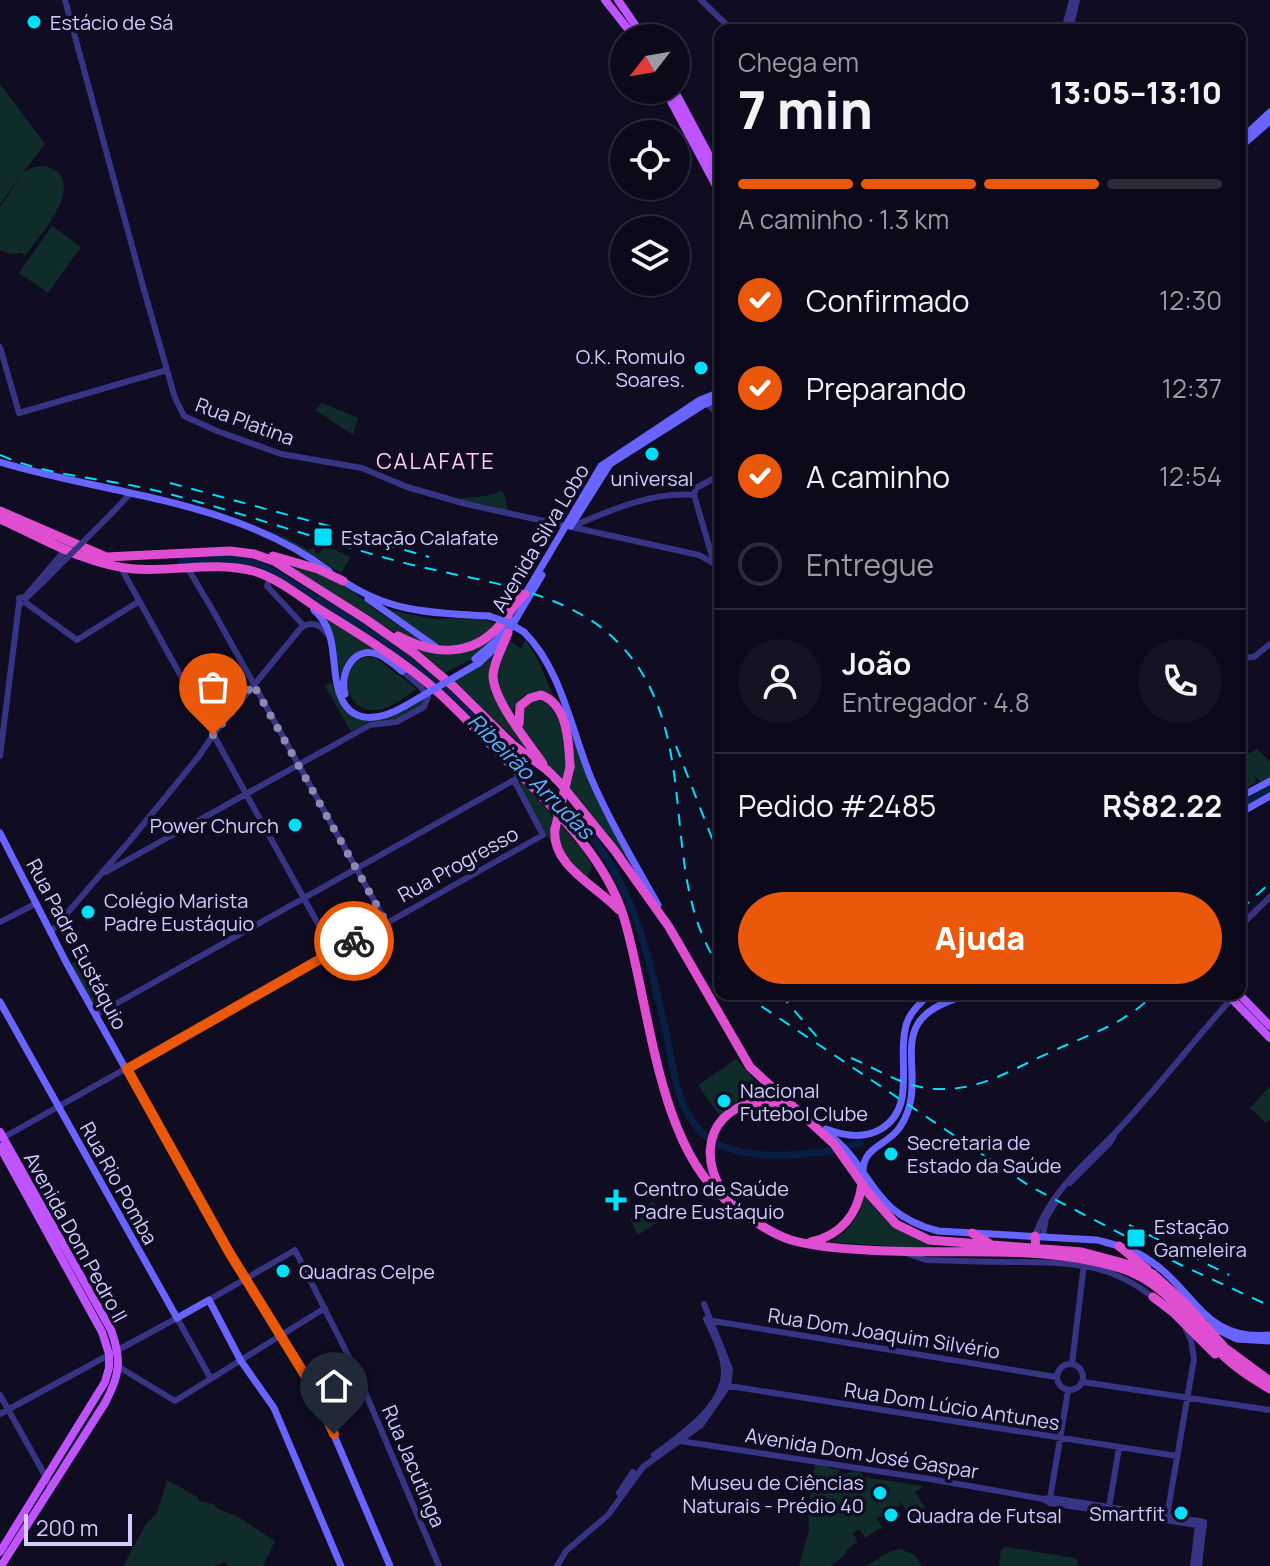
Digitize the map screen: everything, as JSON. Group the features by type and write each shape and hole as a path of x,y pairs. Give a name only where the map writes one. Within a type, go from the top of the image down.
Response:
{"highway":[{"path":"0,511 105,564 153,569 234,567 252,571 372,642 424,680 593,854 624,916 672,1108 691,1160 729,1202 773,1232 833,1248 904,1253 1033,1254 1117,1260 1153,1274"},
{"path":"0,519 51,542 106,557 230,551 278,558 318,569 343,581"},
{"path":"254,554 274,561 297,575 414,653 512,744 547,770"},
{"path":"278,558 297,575"},
{"path":"367,620 431,650 462,650 491,634 525,594"},
{"path":"508,633 495,665 493,679 498,694 547,770 615,851 669,927 750,1067 836,1142 888,1216 917,1236 943,1243 995,1246 1033,1254"},
{"path":"402,671 424,680"},
{"path":"521,731 518,720 520,706 535,695 547,697 557,708 569,745 570,767 555,829 559,855 624,916"},
{"path":"589,882 595,872 593,854"},
{"path":"729,1202 713,1175 710,1144 713,1133 727,1114 747,1104 763,1101 793,1110 818,1127"},
{"path":"808,1243 820,1240 841,1227 856,1209 862,1179"},
{"path":"972,1233 995,1246"},
{"path":"1033,1254 1039,1236"},
{"path":"1119,1246 1153,1274 1226,1358 1270,1390"},
{"path":"1083,1259 1140,1276 1270,1381"},
{"path":"1150,1295 1158,1294 1179,1306"},
{"path":"1150,1295 1174,1313 1236,1373 1255,1386 1270,1390"},
{"path":"1197,1321 1214,1354"}],"main road":[{"path":"605,0 624,24"},
{"path":"618,0 634,24"},
{"path":"672,104 714,182"},
{"path":"681,104 714,165"},
{"path":"1246,134 1270,112"},
{"path":"1246,142 1270,121"},
{"name":"Avenida Silva Lobo","path":"477,661 494,651 508,633 604,463 714,396"},
{"name":"Avenida Silva Lobo","path":"477,661 497,640 568,527 582,518 610,464 703,402 714,399"},
{"path":"0,462 131,493 257,529 286,542 436,647 450,651"},
{"path":"357,590 400,608 434,614 489,616 524,632 538,646 551,670 592,781 669,927"},
{"path":"295,594 322,617 331,639 339,692 348,707 359,715 372,719 385,717 477,661"},
{"path":"402,671 380,655 361,655 349,664 343,686 352,706 368,714 385,712 404,704"},
{"path":"1246,794 1270,781"},
{"path":"1246,810 1270,796"},
{"name":"Rua Padre Eustáquio","path":"0,833 50,933 96,1015 245,1278 316,1393 390,1566"},
{"path":"818,1127 846,1135 870,1134 892,1122 901,1106 905,1030 912,1012 924,1000"},
{"path":"943,1000 923,1016 912,1041 911,1088 904,1120 890,1138 869,1151 864,1159 862,1179 885,1204 909,1221 938,1231 1097,1240 1119,1246 1149,1260 1220,1327 1245,1336 1270,1338"},
{"path":"936,1007 954,1000"},
{"path":"1237,1000 1270,1038"},
{"path":"1239,1000 1270,1026"},
{"name":"Rua Rio Pomba","path":"0,1002 177,1318"},
{"name":"Avenida Dom Pedro II","path":"0,1552 105,1403 119,1367 111,1330 1,1136"},
{"name":"Avenida Dom Pedro II","path":"0,1147 102,1332 117,1348"},
{"path":"177,1318 209,1300 241,1361 274,1408 341,1566"},
{"path":"1197,1321 1237,1339 1270,1338"},
{"name":"Avenida Dom Pedro II","path":"1,1566 105,1382 117,1348"}],"street":[{"name":"Rua Platina","path":"65,0 180,413 217,431 281,454 362,468 407,487 466,504 699,555 713,563"},
{"path":"701,0 726,24"},
{"path":"1066,24 1074,0"},
{"path":"1071,24 1074,0"},
{"path":"0,348 19,413 167,370"},
{"path":"703,402 714,413"},
{"path":"714,478 696,488 694,495 714,566"},
{"path":"24,601 131,493"},
{"path":"588,531 582,518 644,500 694,495"},
{"path":"51,542 56,553 53,564"},
{"path":"0,756 19,616 24,601 69,546"},
{"path":"699,555 708,548"},
{"path":"120,566 327,940"},
{"path":"183,568 190,572 386,922"},
{"path":"270,579 267,586 304,626"},
{"path":"24,601 77,640 138,602"},
{"path":"50,933 102,874 199,756 253,684 304,626 317,625 331,639"},
{"path":"1246,658 1254,657 1270,644"},
{"path":"102,874 370,725 396,722 424,707 428,697 402,671"},
{"path":"199,756 217,742"},
{"path":"96,1015 518,778"},
{"name":"Rua Progresso","path":"346,946 543,835 518,778"},
{"path":"1246,920 1270,897"},
{"path":"0,922 35,904"},
{"path":"338,939 346,946 348,957 341,965 330,966 322,958 321,948 327,940 338,939"},
{"path":"1,1136 127,1069 322,958"},
{"path":"1039,1236 1041,1217 1067,1181 1115,1133 1229,1000"},
{"path":"1070,1238 1083,1259 1072,1364"},
{"name":"Rua Jacutinga","path":"245,1278 295,1250 357,1373 439,1566"},
{"path":"1033,1254 1083,1259 1118,1275 1150,1295 1175,1317 1190,1337 1194,1359"},
{"path":"209,1300 245,1278"},
{"path":"555,1566 563,1550 606,1513 633,1472 679,1440 726,1385 724,1368 702,1305"},
{"path":"119,1367 175,1401 325,1308"},
{"path":"0,1414 177,1318"},
{"name":"Rua Rio Pomba","path":"177,1318 211,1379"},
{"name":"Rua Dom Joaquim Silvério","path":"709,1320 1056,1377"},
{"path":"1167,1516 1186,1397 1197,1344 1203,1342"},
{"path":"1072,1364 1059,1368 1056,1377 1061,1388 1068,1391 1077,1389 1083,1382"},
{"path":"1072,1364 1081,1370 1083,1382"},
{"path":"1083,1382 1270,1410"},
{"name":"Rua Dom Lúcio Antunes","path":"726,1385 1177,1456"},
{"path":"1048,1500 1068,1391"},
{"path":"0,1395 49,1482"},
{"name":"Avenida Dom José Gaspar","path":"679,1440 1201,1524"},
{"path":"1109,1507 1119,1448"},
{"name":"Avenida Dom José Gaspar","path":"1048,1500 1167,1516 1201,1524"},
{"path":"1196,1566 1201,1524"}],"green space":[{"path":"0,84 45,144 23,172 38,166 49,167 62,177 64,188 56,212 25,256 0,250 0,207 24,172 0,204"},
{"path":"52,226 81,247 48,293 19,273"},
{"path":"322,403 358,418 353,435 315,410"},
{"path":"501,491 508,511 461,501 462,498 487,496"},
{"path":"209,513 279,534 309,550 313,547 317,554 324,545 351,557 341,573 278,535"},
{"path":"286,562 342,582 377,611 432,648 384,626 310,581"},
{"path":"386,609 432,619 478,618 498,624 465,644 452,646 428,639"},
{"path":"326,617 380,651 365,651 353,656 345,665 341,680 333,637"},
{"path":"493,638 474,658 445,673 413,646 444,652"},
{"path":"509,640 521,649 525,640 536,656 557,702 543,694 530,693 520,699 512,714 501,694 497,678"},
{"path":"499,648 491,679 534,756 452,681 480,666"},
{"path":"366,657 376,658 417,689 383,709 367,710 358,705 348,689 347,679 356,662"},
{"path":"332,682 337,696 345,705 368,718 425,698 422,706 405,715 390,721 368,722 351,732 325,686"},
{"path":"541,697 555,715 564,736 566,759 563,782 534,748 520,718 520,709"},
{"path":"571,735 573,737 635,869 569,788"},
{"path":"1257,749 1270,762 1270,780 1261,783 1252,773 1257,782 1246,788 1246,774 1249,772 1246,772 1246,755"},
{"path":"522,781 554,819 556,851 518,785"},
{"path":"559,824 581,848 592,866 587,878 564,856"},
{"path":"335,939 344,943 348,952 344,961 335,965 326,961 322,952 326,943"},
{"path":"78,960 105,1007 97,1012 70,965"},
{"name":"Nacional Futebol Clube","path":"736,1059 760,1086 719,1115 698,1085"},
{"path":"1270,1086 1270,1119 1266,1123 1250,1108"},
{"path":"863,1192 878,1212 895,1226 937,1249 831,1242 854,1222 861,1208"},
{"path":"653,1201 664,1218 638,1235 630,1219"},
{"path":"815,1464 838,1468 841,1474 856,1471 864,1477 924,1486 915,1492 929,1514 914,1523 900,1501 896,1507 900,1514 886,1523 880,1516 877,1519 882,1527 865,1538 860,1529 853,1533 858,1542 830,1566 799,1566 809,1530 808,1509"},
{"path":"167,1480 198,1497 199,1501 237,1516 275,1541 263,1566 227,1566 226,1562 215,1566 123,1566 146,1524 157,1513"},
{"path":"1007,1547 1075,1558 1078,1560 1077,1566 999,1566 1001,1550"},
{"path":"900,1549 915,1555 922,1566 866,1566 891,1551"}],"waterway":[{"name":"Ribeirão Arrudas","path":"181,561 230,559 261,564 388,643 442,687 586,829 617,876 639,928 677,1088 693,1123 702,1133 717,1143 756,1154 822,1152 860,1143"},
{"name":"Ribeirão Arrudas","path":"1246,803 1270,789"}],"railway":[{"path":"0,455 56,472 184,498 397,561 516,589 561,604 600,626 636,664 659,708 669,745 691,898 702,934 714,957"},
{"path":"170,483 351,532"},
{"path":"341,532 429,557"},
{"path":"676,746 714,844"},
{"path":"1246,905 1270,883"},
{"path":"752,1000 1031,1187 1181,1265 1270,1306"},
{"path":"785,1000 817,1037"},
{"path":"851,1058 914,1085 953,1089 997,1077 1106,1027 1147,1000"},
{"path":"1129,1225 1229,1275"}],"way so far":[{"path":"213,735 253,684 386,922 354,941"}],"place":[{"name":"Estácio de Sá","path":"34,22"},
{"name":"O.K. Romulo Soares.","path":"701,368"},
{"name":"universal","path":"652,454"},
{"name":"Estação Calafate","path":"323,537"},
{"name":"Power Church","path":"295,825"},
{"name":"Colégio Marista Padre Eustáquio","path":"88,912"},
{"name":"Nacional Futebol Clube","path":"724,1101"},
{"name":"Secretaria de Estado da Saúde","path":"891,1154"},
{"name":"Centro de Saúde Padre Eustáquio","path":"616,1200"},
{"name":"Estação Gameleira","path":"1136,1238"},
{"name":"Quadras Celpe","path":"283,1271"},
{"name":"Museu de Ciências Naturais - Prédio 40","path":"880,1493"},
{"name":"Smartfit","path":"1181,1513"},
{"name":"Quadra de Futsal","path":"891,1515"}],"district":[{"name":"CALAFATE","path":"436,461"}],"route":[{"path":"334,1434 316,1393 229,1252 127,1069 322,958 321,948 327,940 335,938 346,946 354,941"}]}
